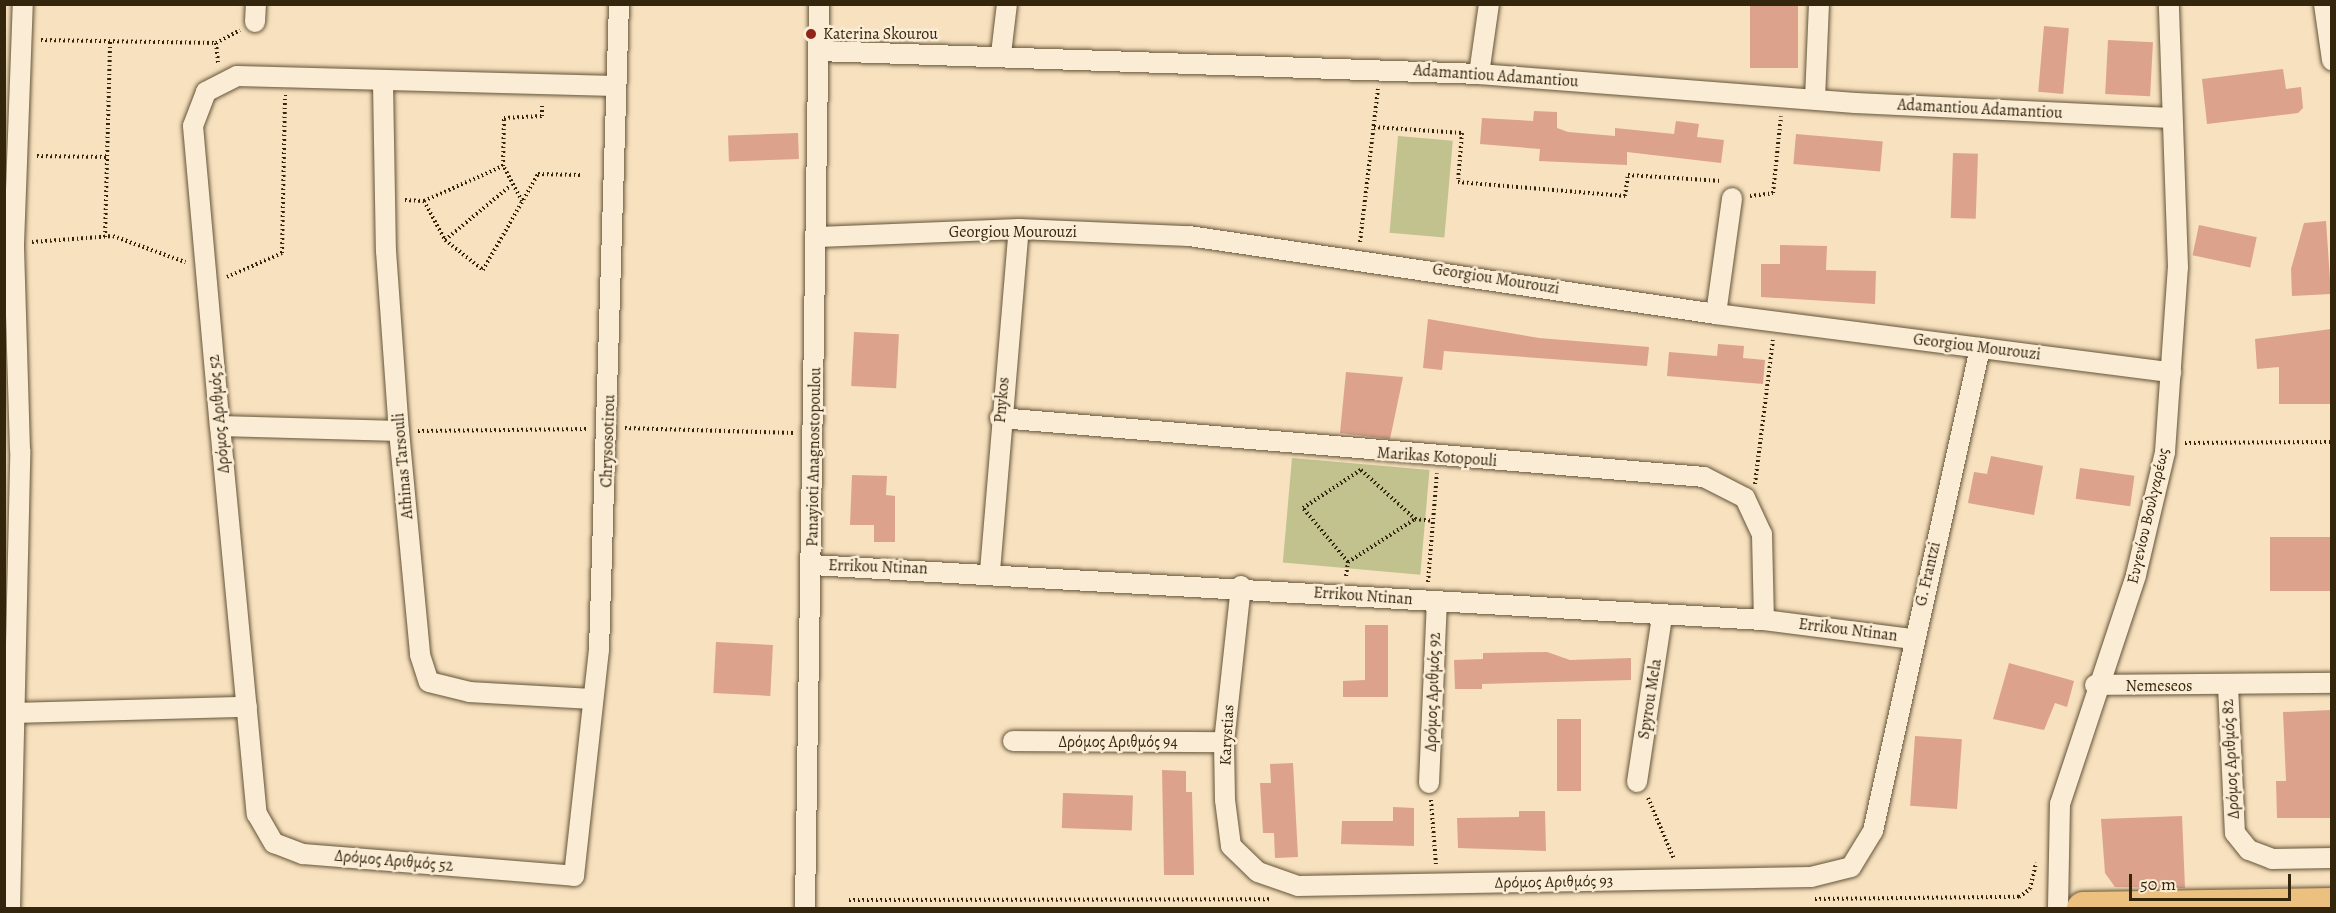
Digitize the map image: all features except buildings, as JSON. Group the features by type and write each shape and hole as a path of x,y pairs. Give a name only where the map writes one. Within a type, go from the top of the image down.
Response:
{"main road":[{"path":"2083,909 2331,904"}],"street":[{"path":"10,909 13,713 11,252 18,156 23,4"},
{"name":"Chrysosotirou","path":"574,876 591,699 610,428 615,86 620,4"},
{"name":"Panayioti Anagnostopoulou","path":"805,909 813,565 819,4"},
{"path":"1001,54 1006,4"},
{"path":"1479,74 1489,4"},
{"path":"1815,99 1819,4"},
{"name":"Ευγενίου Βουλγαρέως","path":"2058,909 2060,804 2095,685 2136,575 2166,443 2178,267 2169,4"},
{"path":"2324,4 2331,60"},
{"name":"Adamantiou Adamantiou","path":"818,51 1001,54 1479,74 1783,97 2172,118"},
{"name":"Δρόμος Αριθμός 52","path":"574,876 303,854 274,843 257,813 193,126 206,92 237,76 383,83 615,86"},
{"name":"Athinas Tarsouli","path":"383,83 386,251 399,431 420,655 429,682 470,692 591,699"},
{"path":"1716,314 1732,198"},
{"name":"Georgiou Mourouzi","path":"818,237 1019,230 1190,236 1358,258 1716,314 2171,372"},
{"name":"Pnykos","path":"990,571 1000,418 1019,230"},
{"name":"G. Frantzi","path":"1851,867 1873,831 1913,639 1980,348"},
{"name":"Marikas Kotopouli","path":"1000,418 1438,457 1704,477 1745,498"},
{"path":"220,426 399,431"},
{"path":"1745,498 1762,534 1764,620"},
{"name":"Errikou Ntinan","path":"813,565 990,571 1241,586 1662,616 1764,620 1913,639"},
{"name":"Karystias","path":"1241,586 1224,742 1231,846 1258,872"},
{"name":"Δρόμος Αριθμός 92","path":"1429,783 1432,601"},
{"name":"Spyrou Mela","path":"1637,782 1662,616"},
{"name":"Nemeseos","path":"2095,685 2228,686 2331,683"},
{"name":"Δρόμος Αριθμός 82","path":"2228,686 2235,833 2249,850 2272,859 2331,858"},
{"path":"13,713 247,707"},
{"name":"Δρόμος Αριθμός 94","path":"1013,741 1224,742"},
{"name":"Δρόμος Αριθμός 93","path":"1258,872 1298,886 1811,877 1851,867"}],"path":[{"path":"22,40 216,43 256,13"},
{"path":"105,237 110,41"},
{"path":"1358,258 1380,70"},
{"path":"11,252 105,237 206,278 282,253 286,78"},
{"path":"1374,127 1461,133 1458,182 1624,196 1628,175 1726,182 1732,198 1773,193 1783,97"},
{"path":"522,201 510,186 503,166 504,118 542,116 542,100"},
{"path":"18,156 108,157"},
{"path":"396,200 424,201 503,166"},
{"path":"424,201 446,240 483,270 538,174 580,175"},
{"path":"446,240 510,186"},
{"path":"1745,498 1759,479 1775,322"},
{"path":"2166,443 2331,442"},
{"path":"1432,601 1433,521 1438,457"},
{"path":"1415,519 1348,562 1303,508 1361,470 1415,519 1433,521"},
{"path":"1637,782 1659,814 1680,880"},
{"path":"1429,783 1437,884"},
{"path":"1999,899 2019,897 2030,888 2036,863"}],"green space":[{"path":"1398,136 1453,141 1444,237 1390,233"},
{"path":"1292,458 1429,470 1420,575 1283,563"}],"place":[{"name":"Katerina Skourou","path":"811,34"}]}
